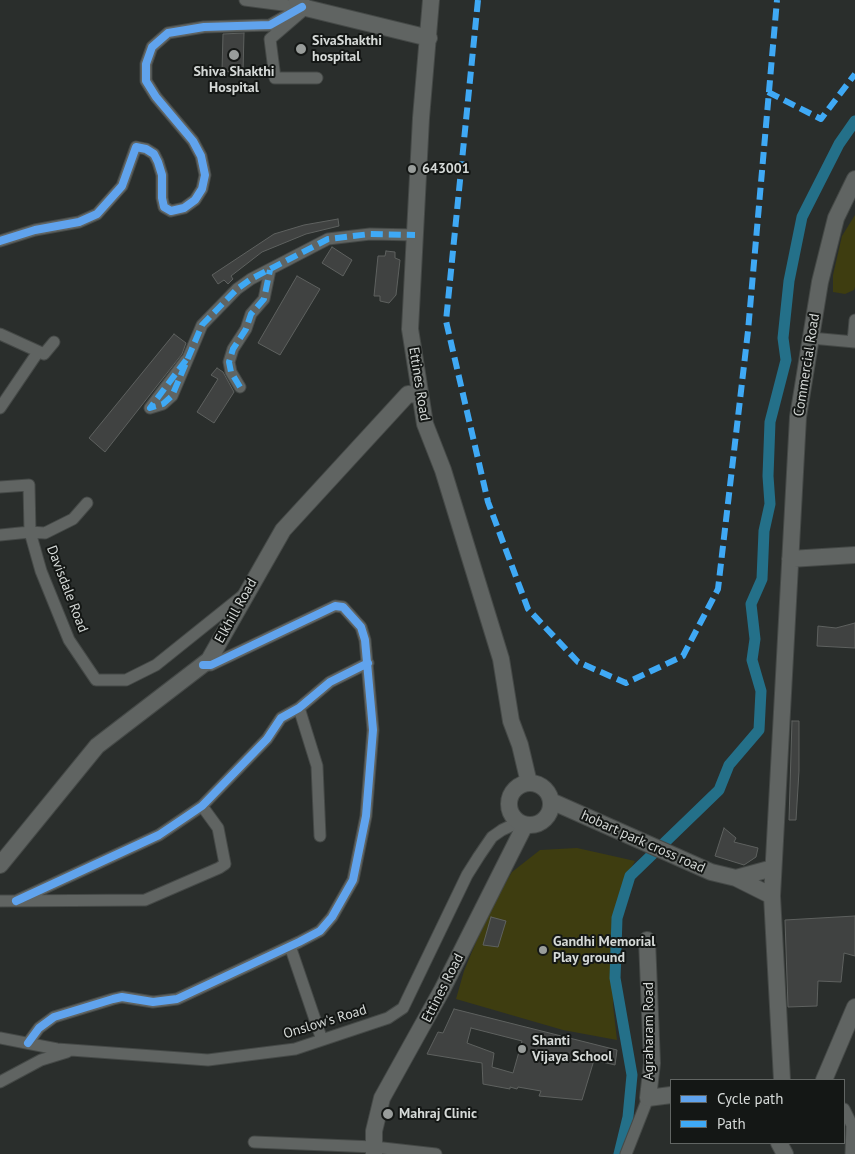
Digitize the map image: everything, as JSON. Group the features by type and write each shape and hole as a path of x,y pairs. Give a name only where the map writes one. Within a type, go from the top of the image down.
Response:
{"main road":[{"name":"Ettines Road","path":"431,0 421,118 410,329 425,424 443,470 501,659 511,721 520,745 528,783"},
{"path":"302,5 429,38"},
{"name":"Commercial Road","path":"782,1079 772,896 798,417 820,282 836,218 855,178"},
{"name":"Elkhill Road","path":"0,865 97,746 209,660 283,530 408,394 419,395"},
{"path":"790,559 855,554"},
{"path":"528,783 535,783 546,789 551,801 549,814 545,820 532,826 522,823 510,812 509,799 516,788 528,783"},
{"name":"hobart park cross road","path":"551,801 711,872 736,878 772,896"},
{"name":"Ettines Road","path":"374,1150 374,1131 382,1098 434,1006 522,823"},
{"path":"736,878 773,868"},
{"name":"Agraharam Road","path":"647,940 652,1054 648,1098 670,1095"},
{"path":"824,1079 855,1007"}],"street":[{"path":"246,0 302,5"},
{"path":"302,5 270,39 275,78 317,78"},
{"path":"0,242 36,230 79,222 97,214 122,186 136,147 146,149 154,154 158,162 162,175 164,207 171,211 184,208 195,200 202,189 205,175 201,156 193,141 156,97 146,81 146,64 152,47 168,33 224,26 270,25 302,5"},
{"path":"186,360 202,325 237,289 251,279 328,239 370,234 415,235"},
{"path":"240,387 231,372 229,362 233,348 246,329 251,314 264,299 270,270"},
{"path":"811,338 854,342 855,320"},
{"path":"0,334 44,354 54,342"},
{"path":"0,408 38,352"},
{"path":"0,487 29,485 30,532"},
{"path":"0,535 30,532 45,533 73,519 87,503"},
{"name":"Davisdale Road","path":"30,532 41,571 69,640 96,680 126,680 156,664 247,592"},
{"path":"28,1044 39,1028 54,1017 122,997 153,1002 177,999 320,931 332,917 353,880 366,816 373,730 368,663 365,640 360,627 343,607 335,606 211,665 203,664"},
{"path":"16,901 160,836 202,806 267,739 281,718 299,708 330,682 368,663"},
{"path":"299,708 318,766 320,836"},
{"path":"0,901 145,900 219,868 225,864 218,828 202,806"},
{"name":"Onslow's Road","path":"0,1038 73,1050 208,1060 295,1049 388,1018 403,1008 467,875 479,856 492,838 502,830 522,823"},
{"path":"290,946 322,1040"},
{"path":"0,1082 41,1060 73,1050"},
{"path":"626,1154 648,1098"},
{"path":"845,1111 852,1125 851,1154"},
{"path":"254,1142 436,1154"}],"shaded area":[{"path":"855,215 855,287 854,290 845,294 833,292 833,275 842,236"},
{"name":"Gandhi Memorial Play ground","path":"577,848 635,861 622,885 614,917 613,1005 617,1040 563,1030 456,999 464,971 490,908 512,872 540,850"}],"building":[{"path":"244,33 243,72 222,71 223,34"},
{"path":"338,219 339,226 306,234 262,252 231,276 233,279 228,284 224,280 218,284 212,275 274,234 304,225"},
{"path":"332,247 352,260 343,276 322,263"},
{"path":"386,251 395,252 395,258 400,260 396,295 389,303 380,301 380,296 374,296 378,256 385,256"},
{"path":"297,276 320,289 280,355 258,343"},
{"path":"174,334 186,343 182,354 105,452 89,438"},
{"path":"217,368 223,372 234,392 214,423 197,412 218,379 211,375"},
{"path":"855,623 855,648 817,646 818,626 836,628"},
{"path":"792,721 799,721 799,771 796,820 789,820"},
{"path":"724,828 736,838 734,842 758,848 756,857 744,865 715,856"},
{"path":"855,916 855,956 844,953 841,982 818,981 817,1006 788,1007 785,920"},
{"path":"491,917 506,921 498,947 483,945"},
{"name":"Shanti Vijaya School","path":"454,1009 617,1050 615,1065 594,1060 582,1100 539,1096 541,1091 518,1087 517,1089 510,1087 510,1089 483,1084 482,1063 427,1054 438,1032 443,1033","holes":["471,1028 522,1041 513,1073 492,1067 494,1053 467,1043"]}],"waterway":[{"path":"619,1154 628,1117 632,1075 615,978 617,918 630,876 719,790 729,765 759,730 761,691 752,660 755,639 751,604 762,579 764,531 770,504 768,476 770,422 786,360 783,338 789,281 802,217 839,144 855,121"}],"marked path":[{"path":"478,0 446,321 488,502 528,609 578,662 626,683 683,656 718,589 748,331 777,0"},
{"path":"768,92 821,119 855,74"},
{"path":"186,360 150,408 163,404 172,396 202,325 237,289 251,279 328,239 370,234 415,235"},
{"path":"240,387 231,372 229,362 233,349 246,329 251,314 264,299 270,270"}],"cycle path":[{"path":"0,241 35,230 79,222 97,214 122,186 136,147 146,149 154,154 158,162 162,175 164,207 171,211 184,208 195,200 202,189 205,175 201,156 193,141 156,97 146,81 146,64 152,47 168,33 204,27 270,25 302,7"},
{"path":"28,1043 39,1028 54,1017 122,997 153,1002 177,999 299,942 320,931 332,917 353,880 366,816 373,730 365,640 361,627 343,607 335,606 211,665 203,665"},
{"path":"16,901 159,835 202,806 267,739 281,718 299,708 330,682 368,663"}],"place":[{"name":"SivaShakthi hospital","path":"301,49"},
{"name":"Shiva Shakthi Hospital","path":"234,55"},
{"name":"643001","path":"412,169"},
{"name":"Gandhi Memorial Play ground","path":"543,950"},
{"name":"Shanti Vijaya School","path":"522,1049"},
{"name":"Mahraj Clinic","path":"388,1114"}]}
